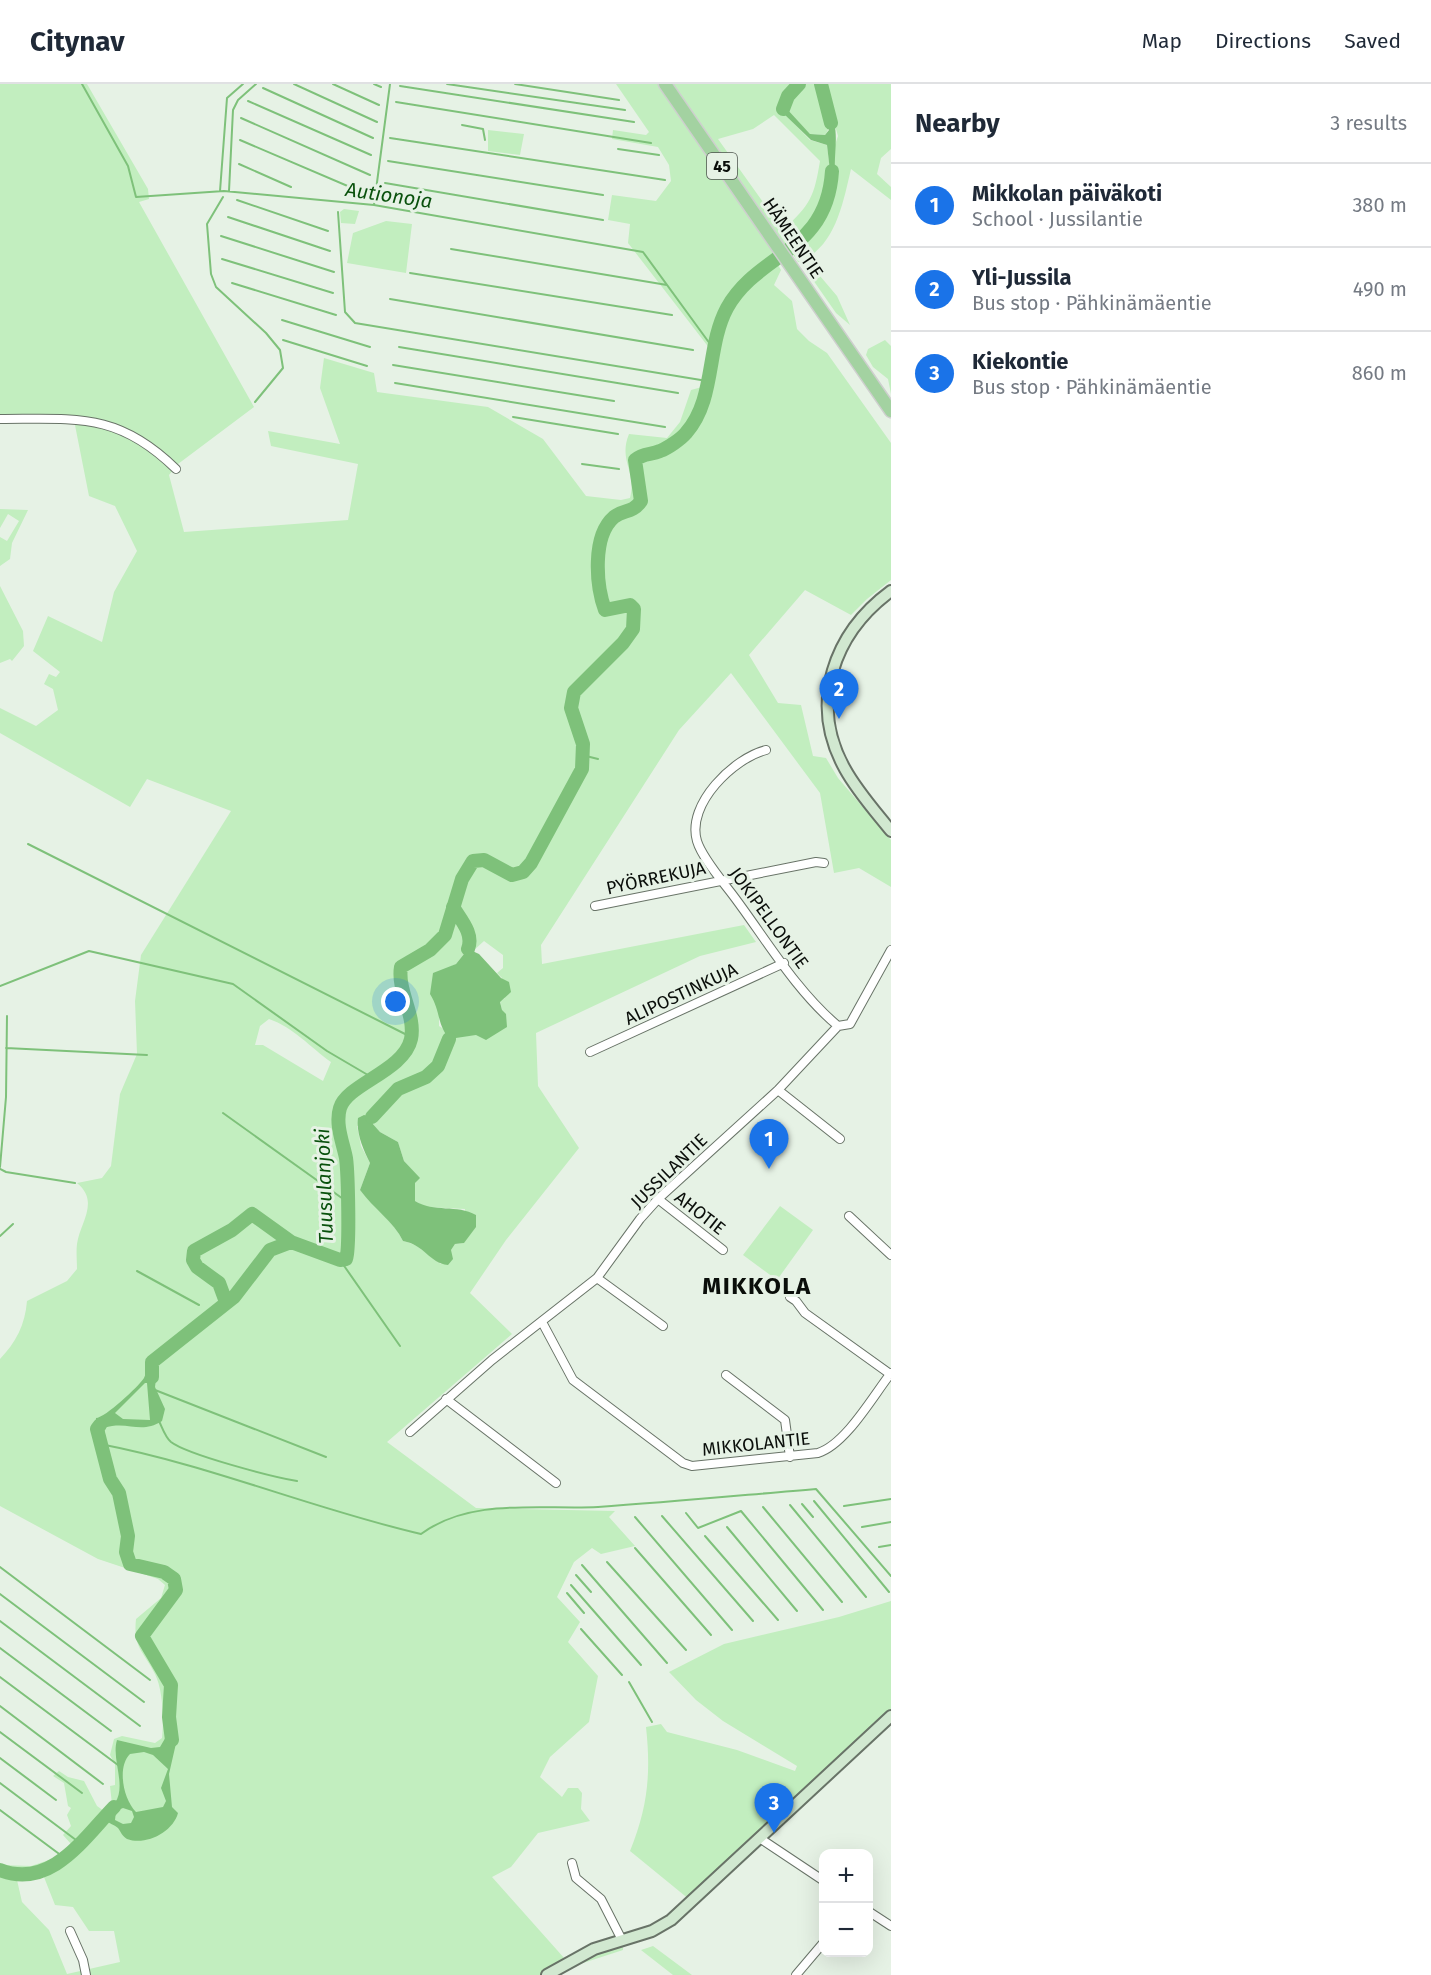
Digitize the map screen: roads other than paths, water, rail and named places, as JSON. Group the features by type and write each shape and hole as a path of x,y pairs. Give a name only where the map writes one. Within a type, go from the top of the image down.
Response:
{"main road":[{"name":"HÄMEENTIE","path":"665,84 891,411"}],"street":[{"path":"0,419 74,420 104,424 128,431 143,440 176,469"},
{"path":"891,591 862,616 847,636 836,658 828,707 833,740 845,770 891,831"},
{"name":"JOKIPELLONTIE","path":"766,750 753,753 717,782 706,795 698,819 697,841 722,880 809,997 838,1026"},
{"name":"PYÖRREKUJA","path":"596,906 816,862 824,863"},
{"name":"JUSSILANTIE","path":"410,1432 446,1399 597,1278 639,1220 658,1199 778,1090 838,1026 850,1024 855,1019 891,950"},
{"name":"ALIPOSTINKUJA","path":"590,1052 784,963"},
{"path":"778,1090 840,1139"},
{"name":"AHOTIE","path":"658,1199 723,1250"},
{"path":"849,1216 891,1255"},
{"path":"597,1278 663,1326"},
{"path":"790,1297 805,1313 890,1374"},
{"name":"MIKKOLANTIE","path":"542,1322 573,1380 687,1465 818,1453 834,1445 890,1374"},
{"path":"726,1375 785,1420 790,1457"},
{"path":"446,1399 556,1483"},
{"path":"547,1975 594,1949 652,1931 671,1920 891,1716"},
{"path":"761,1839 819,1878"},
{"path":"572,1863 576,1878 601,1899 622,1940"},
{"path":"873,1914 891,1926"},
{"path":"70,1930 83,1960 86,1975"},
{"path":"796,1975 819,1948"}],"waterway":[{"name":"Autionoja","path":"82,84 128,166 136,197 224,191 374,205 643,252 713,348"},
{"path":"220,191 227,98 243,84"},
{"path":"229,191 233,110 238,100 256,84"},
{"path":"294,84 377,122"},
{"path":"333,84 379,105"},
{"path":"374,84 381,87"},
{"path":"374,205 390,84"},
{"path":"447,84 625,110"},
{"path":"515,84 619,100"},
{"path":"783,109 788,96 799,84"},
{"name":"Tuusulanjoki","path":"821,84 831,123"},
{"path":"400,86 634,122"},
{"path":"263,88 373,138"},
{"path":"248,101 371,155"},
{"path":"396,102 651,143"},
{"path":"241,118 370,175"},
{"path":"462,125 483,129 485,140"},
{"path":"390,138 665,180"},
{"path":"240,140 364,193"},
{"path":"618,149 659,155"},
{"path":"388,161 603,195"},
{"path":"239,164 291,187"},
{"name":"Tuusulanjoki","path":"152,1377 152,1362 234,1297 270,1250 291,1242 340,1260 346,1259 347,1179 346,1158 339,1127 340,1108 353,1092 398,1060 411,1039 411,1021 400,976 401,967 430,950 445,935 462,879 473,861 484,860 512,875 523,872 531,863 582,769 583,744 571,708 574,692 623,643 633,629 634,609 630,605 605,610 598,575 602,536 614,517 631,510 641,501 635,460 667,448 681,438 696,419 707,389 720,323 727,308 740,289 756,274 805,236 818,219 827,198 832,171"},
{"path":"385,183 603,220"},
{"path":"223,197 207,224 211,274 216,287 266,333 280,350 283,368 255,402"},
{"path":"237,200 328,231"},
{"path":"338,212 345,312 355,323 707,381"},
{"path":"228,217 330,251"},
{"path":"221,236 334,272"},
{"path":"451,249 667,285"},
{"path":"222,259 333,293"},
{"path":"410,273 672,315"},
{"path":"232,283 336,315"},
{"path":"390,299 693,350"},
{"path":"282,320 370,347"},
{"path":"283,340 367,366"},
{"path":"399,347 678,393"},
{"path":"393,365 614,401"},
{"path":"395,383 665,427"},
{"path":"513,417 618,434"},
{"path":"582,464 619,469"},
{"path":"582,755 598,759"},
{"path":"28,844 411,1037"},
{"path":"453,907 468,933 468,949"},
{"path":"0,986 89,951 233,984 327,1051 373,1078"},
{"path":"0,1167 6,1097 7,1016"},
{"path":"372,1117 398,1089 426,1077 438,1066 449,1039"},
{"path":"6,1048 147,1055"},
{"path":"223,1113 346,1201"},
{"path":"0,1169 6,1172 75,1183"},
{"name":"Tuusulanjoki","path":"226,1302 219,1283 197,1267 193,1260 194,1251 232,1230 252,1214 291,1242"},
{"path":"0,1236 13,1224"},
{"path":"340,1260 400,1346"},
{"path":"137,1271 199,1305"},
{"path":"155,1390 326,1457"},
{"path":"159,1421 169,1440 180,1447 231,1465 297,1481"},
{"name":"Tuusulanjoki","path":"100,1425 97,1429 110,1479 119,1493 128,1536 126,1552 130,1564 164,1572 174,1579 176,1590 142,1636 171,1685 169,1717 172,1740"},
{"path":"100,1444 181,1463 421,1534 441,1522 484,1510 598,1507 816,1489 891,1576"},
{"path":"844,1506 891,1499"},
{"path":"814,1501 889,1592"},
{"path":"802,1504 813,1517"},
{"path":"790,1505 866,1597"},
{"path":"763,1507 842,1602"},
{"path":"686,1513 698,1528 741,1511 823,1610"},
{"path":"662,1516 753,1621"},
{"path":"635,1517 732,1630"},
{"path":"862,1527 891,1522"},
{"path":"727,1527 797,1611"},
{"path":"705,1536 778,1620"},
{"path":"879,1547 891,1545"},
{"path":"635,1548 711,1635"},
{"path":"607,1562 686,1650"},
{"path":"582,1565 667,1663"},
{"path":"0,1567 150,1680"},
{"path":"576,1575 591,1592"},
{"path":"571,1585 641,1665"},
{"path":"567,1593 584,1613"},
{"path":"0,1594 144,1702"},
{"path":"0,1621 140,1726"},
{"path":"581,1629 622,1675"},
{"path":"0,1648 111,1731"},
{"path":"0,1677 118,1765"},
{"path":"629,1682 652,1722"},
{"path":"0,1706 103,1784"},
{"path":"0,1732 82,1793"},
{"path":"0,1758 56,1800"},
{"path":"0,1783 80,1843"},
{"name":"Tuusulanjoki","path":"0,1870 18,1874 35,1873 51,1867 78,1846 114,1807"},
{"path":"0,1810 66,1859"}],"place":[{"name":"Yli-Jussila","path":"839,719"},
{"name":"Mikkolan päiväkoti","path":"769,1169"},
{"name":"Kiekontie","path":"774,1833"}],"district":[{"name":"MIKKOLA","path":"757,1286"}]}
